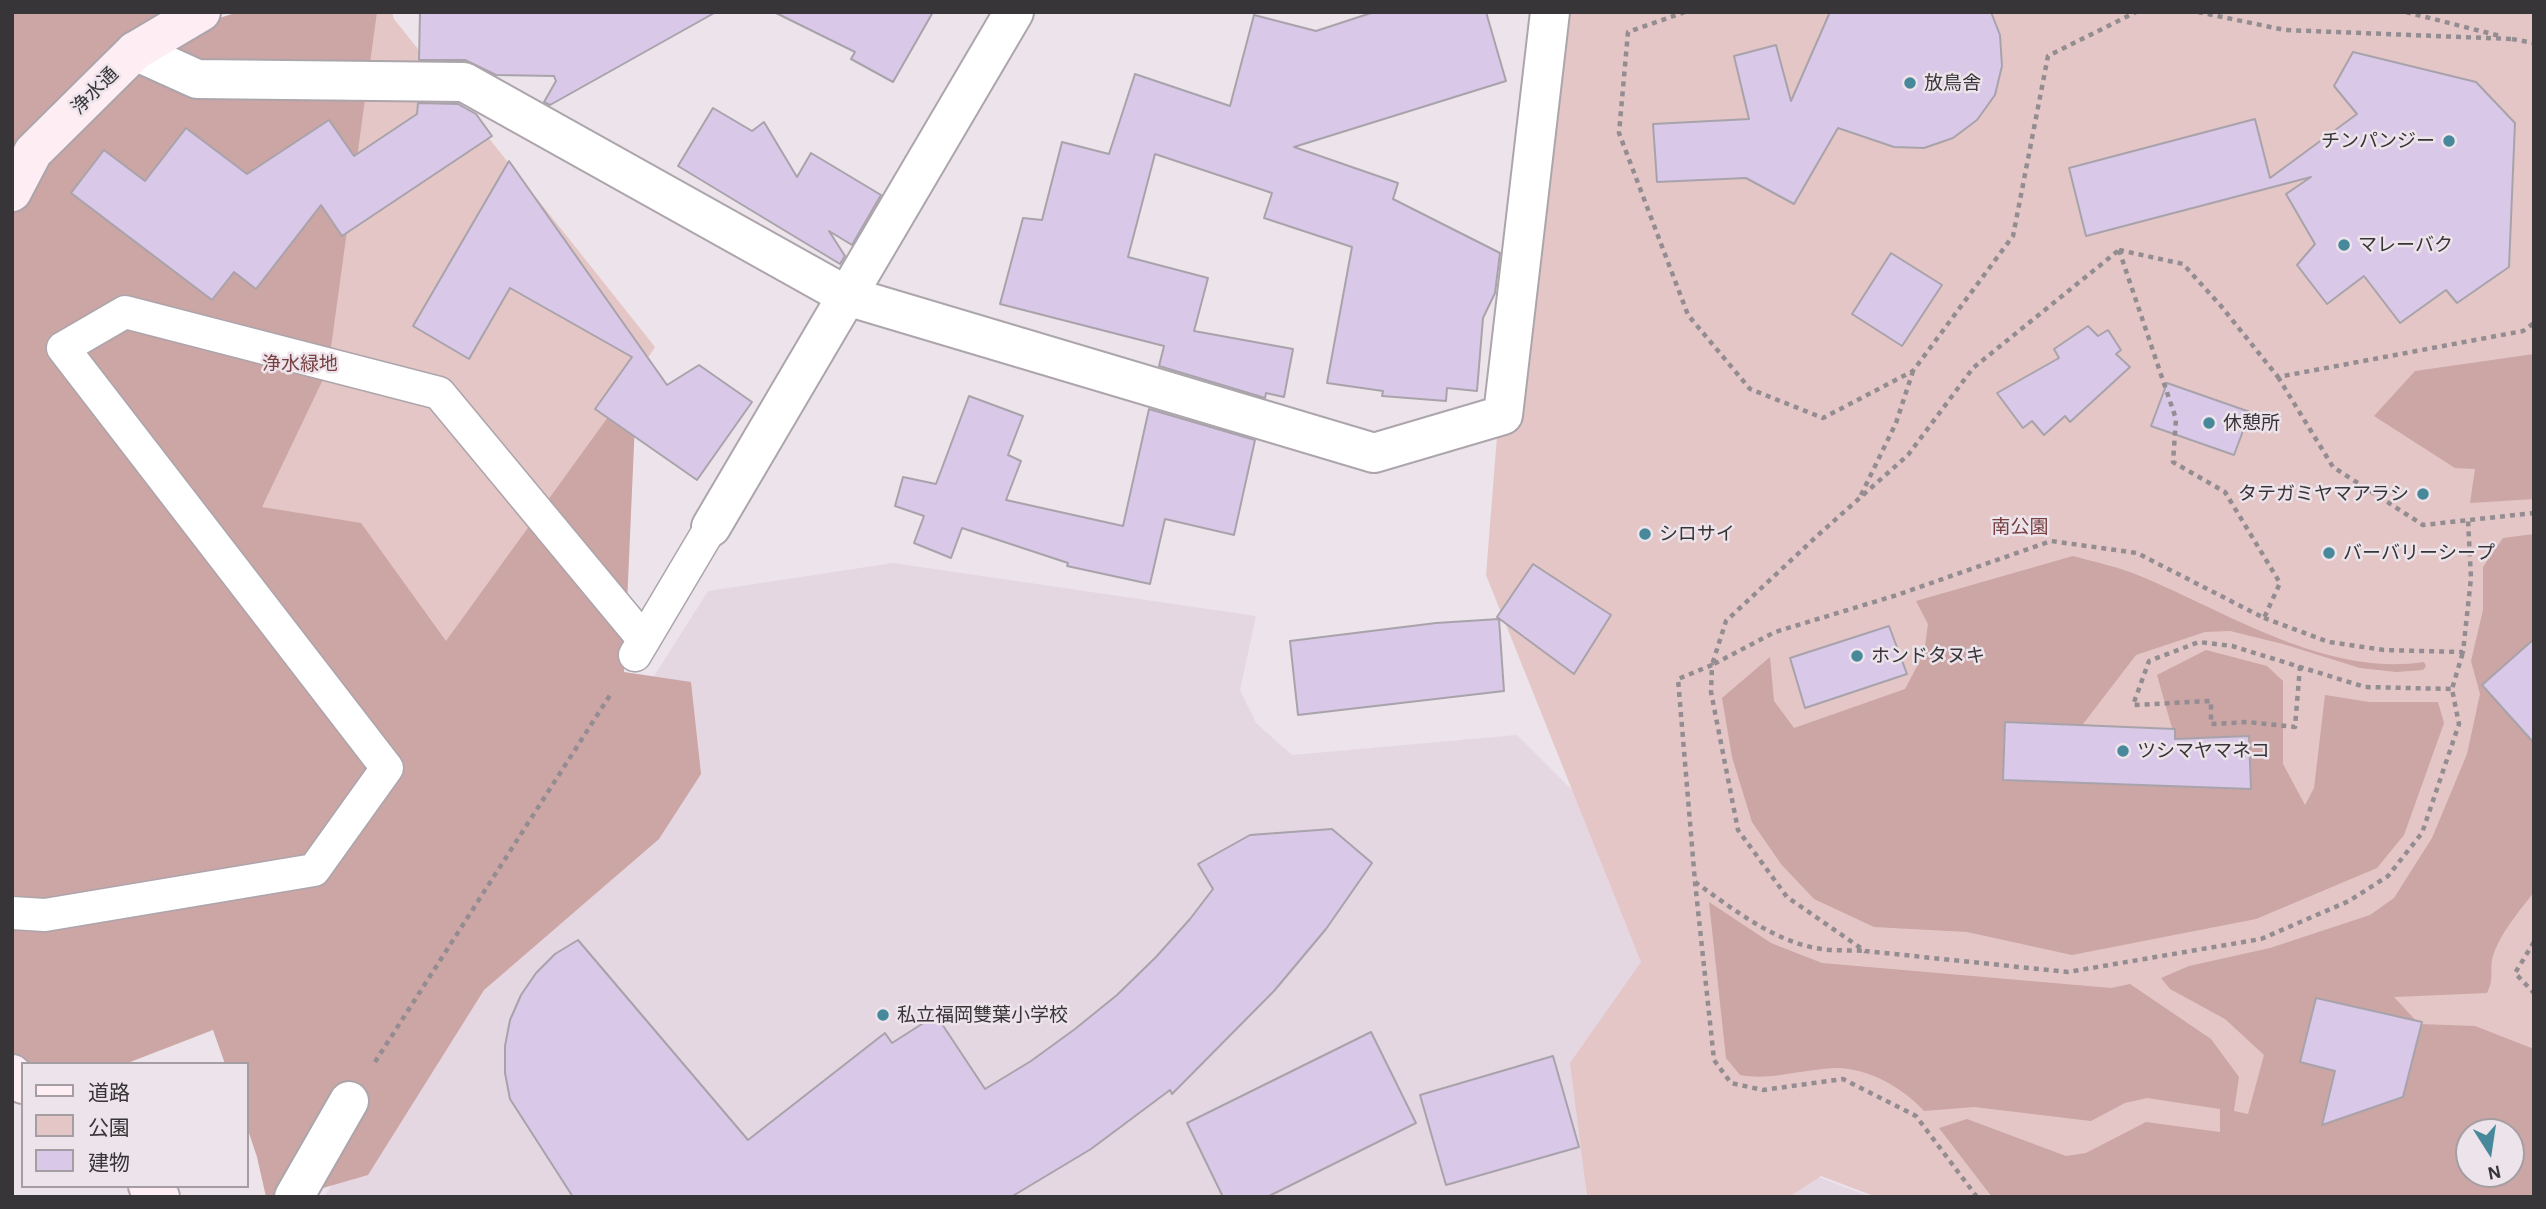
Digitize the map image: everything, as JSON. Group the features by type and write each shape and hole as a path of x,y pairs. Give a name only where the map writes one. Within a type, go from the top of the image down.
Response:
{"street":[{"name":"浄水通","path":"12,192 33,152 135,51 201,12"},
{"path":"710,527 1014,12"},
{"path":"135,51 197,79 464,82 847,296 1374,453 1503,415 1549,12"},
{"path":"293,1197 349,1101"}],"lane":[{"path":"12,913 45,915 314,870 387,768 63,348 125,312 439,393 639,648 710,527"}],"path":[{"path":"1685,12 1628,32 1619,134 1688,315 1751,389 1823,418 1913,370"},
{"path":"1859,499 1896,423 1913,370 2013,236 2048,56 2136,12"},
{"path":"2198,12 2285,30 2512,39"},
{"path":"2406,12 2534,43"},
{"path":"2119,250 2183,264 2278,377 2333,467 2423,525 2534,513"},
{"path":"1865,951 1787,897 1738,830 1711,692 1712,665 1726,621 1908,455 1973,368 2119,250"},
{"path":"2119,250 2176,419 2173,462 2225,492 2280,583 2264,618"},
{"path":"2278,377 2523,331 2534,323"},
{"path":"1695,882 1779,936 1819,949 1865,951 2068,972 2262,939 2349,901 2388,876 2422,833 2459,724 2452,689 2463,652 2471,578 2468,520"},
{"path":"1977,1197 1916,1116 1843,1079 1763,1090 1731,1083 1714,1060 1695,882 1678,679 1712,665 1775,632 1897,595 2051,541 2137,553 2264,618 2329,642 2384,650 2463,652"},
{"path":"2300,666 2295,727 2248,722 2211,724 2211,701 2133,705 2149,661 2199,642 2232,646 2300,666 2365,687 2452,689"},
{"path":"349,1101 639,648"},
{"path":"2534,943 2515,973 2534,993"}],"shaded area":[{"path":"893,563 1256,616 1240,690 1256,723 1292,755 1517,735 1602,820 1664,966 1579,1074 1586,1197 324,1197 708,591"},
{"path":"1816,1176 1868,1196 1869,1197 1785,1197"}],"green space":[{"name":"浄水緑地","path":"12,12 203,23 239,12 392,12 394,19 655,347 310,868"},
{"path":"12,12 188,12 203,23 239,12 377,12 328,369 262,507 361,523 446,641 637,377 624,672 691,682 701,774 659,839 484,990 368,1175 292,1197 266,1197 248,1130 248,1062 224,1062 213,1030 130,1062 22,1062 12,1051"},
{"name":"南公園","path":"1555,12 2534,12 2534,1197 1870,1197 1871,1195 1821,1176 1789,1197 1587,1197 1570,1063 1641,962 1486,575 1504,348"},
{"path":"2534,354 2534,499 2470,503 2475,469 2455,468 2374,416 2415,371"},
{"path":"2534,534 2534,892 2499,942 2492,960 2487,993 2394,997 2419,1024 2475,1026 2534,1049 2534,1197 1992,1197 1939,1128 1967,1119 2066,1156 2086,1153 2146,1122 2220,1132 2220,1109 2147,1098 2125,1103 2091,1121 1974,1107 1924,1111 1890,1084 1860,1071 1831,1068 1770,1076 1748,1076 1740,1075 1726,1058 1709,902 1771,943 1822,963 2111,988 2130,984 2211,1039 2239,1077 2234,1111 2248,1114 2264,1055 2225,1019 2170,989 2161,978 2189,966 2270,948 2370,915 2394,898 2432,838 2467,754 2480,694 2471,661 2483,610 2483,567 2503,538"},
{"path":"2073,556 2132,573 2242,623 2314,651 2351,660 2387,664 2424,662 2426,666 2423,670 2396,672 2360,668 2230,631 2205,632 2136,655 2083,724 2174,735 2157,675 2206,650 2267,666 2283,681 2283,764 2305,805 2314,788 2325,695 2369,702 2438,702 2444,723 2404,835 2377,868 2256,919 2072,955 1967,932 1874,927 1814,899 1781,864 1752,822 1732,757 1722,698 1770,657 1774,701 1794,728 1905,689 1924,653 1928,624 1916,601"}],"building":[{"path":"420,12 716,12 550,105 544,102 556,81 554,76 496,75 465,60 419,60"},
{"path":"774,12 933,12 893,82 851,59 855,52"},
{"path":"1374,12 1486,12 1506,81 1294,147 1398,183 1393,199 1500,253 1495,293 1483,318 1477,391 1447,388 1446,401 1382,396 1383,391 1327,383 1352,247 1264,218 1272,193 1155,154 1128,257 1208,278 1194,331 1293,349 1284,397 1266,393 1265,398 1159,366 1164,346 1000,304 1023,218 1042,220 1062,142 1109,154 1135,74 1230,106 1254,15 1316,31"},
{"path":"1830,12 1991,12 2000,35 2002,66 1995,95 1977,120 1953,138 1924,148 1894,147 1838,128 1794,204 1746,178 1657,182 1653,124 1749,119 1734,56 1776,45 1791,101"},
{"path":"2353,52 2476,82 2515,123 2509,267 2457,303 2446,290 2400,323 2364,276 2327,304 2297,265 2315,244 2286,194 2311,177 2086,236 2069,168 2255,119 2270,178 2357,114 2334,86"},
{"path":"418,103 458,104 476,114 492,136 342,236 321,205 256,289 234,272 212,300 71,193 104,150 145,181 186,128 247,174 329,120 354,156 417,114"},
{"path":"713,108 752,131 764,122 797,177 811,153 881,195 852,245 829,231 845,256 840,264 678,166"},
{"path":"509,161 667,385 699,365 752,402 697,480 595,409 632,357 510,288 469,359 413,326"},
{"path":"1891,253 1942,285 1902,346 1852,314"},
{"path":"2088,326 2098,336 2108,330 2121,350 2116,354 2130,367 2070,422 2065,416 2044,435 2032,421 2023,428 1997,393 2059,358 2054,349"},
{"path":"2167,383 2250,412 2234,455 2151,426"},
{"path":"969,396 1023,416 1008,455 1021,461 1006,500 1123,526 1149,409 1255,440 1234,535 1165,519 1150,584 1067,566 1068,563 962,528 951,558 914,543 924,516 895,506 903,477 936,484"},
{"path":"1533,564 1611,615 1574,674 1497,617"},
{"path":"1499,619 1504,691 1298,715 1290,641 1436,623"},
{"path":"1889,626 1907,674 1805,708 1790,658"},
{"path":"2534,639 2534,743 2482,685"},
{"path":"2005,722 2175,729 2175,739 2249,736 2251,789 2003,780"},
{"path":"1332,829 1372,863 1326,929 1274,991 1172,1094 1170,1090 1091,1149 1011,1197 573,1197 510,1099 505,1073 505,1046 510,1020 521,995 536,973 555,954 578,940 748,1140 885,1033 892,1043 936,1015 985,1089 1031,1061 1075,1029 1117,995 1156,957 1213,889 1198,864 1250,835"},
{"path":"2316,998 2422,1022 2403,1097 2322,1125 2335,1071 2300,1062"},
{"path":"1371,1032 1416,1123 1267,1197 1223,1197 1187,1123"},
{"path":"1553,1056 1579,1147 1446,1185 1420,1095"}],"place":[{"name":"放鳥舎","path":"1910,83"},
{"name":"チンパンジー","path":"2449,141"},
{"name":"マレーバク","path":"2344,245"},
{"name":"休憩所","path":"2209,423"},
{"name":"タテガミヤマアラシ","path":"2423,494"},
{"name":"シロサイ","path":"1645,534"},
{"name":"バーバリーシープ","path":"2329,553"},
{"name":"ホンドタヌキ","path":"1857,656"},
{"name":"ツシマヤマネコ","path":"2123,751"},
{"name":"私立福岡雙葉小学校","path":"883,1015"}]}
